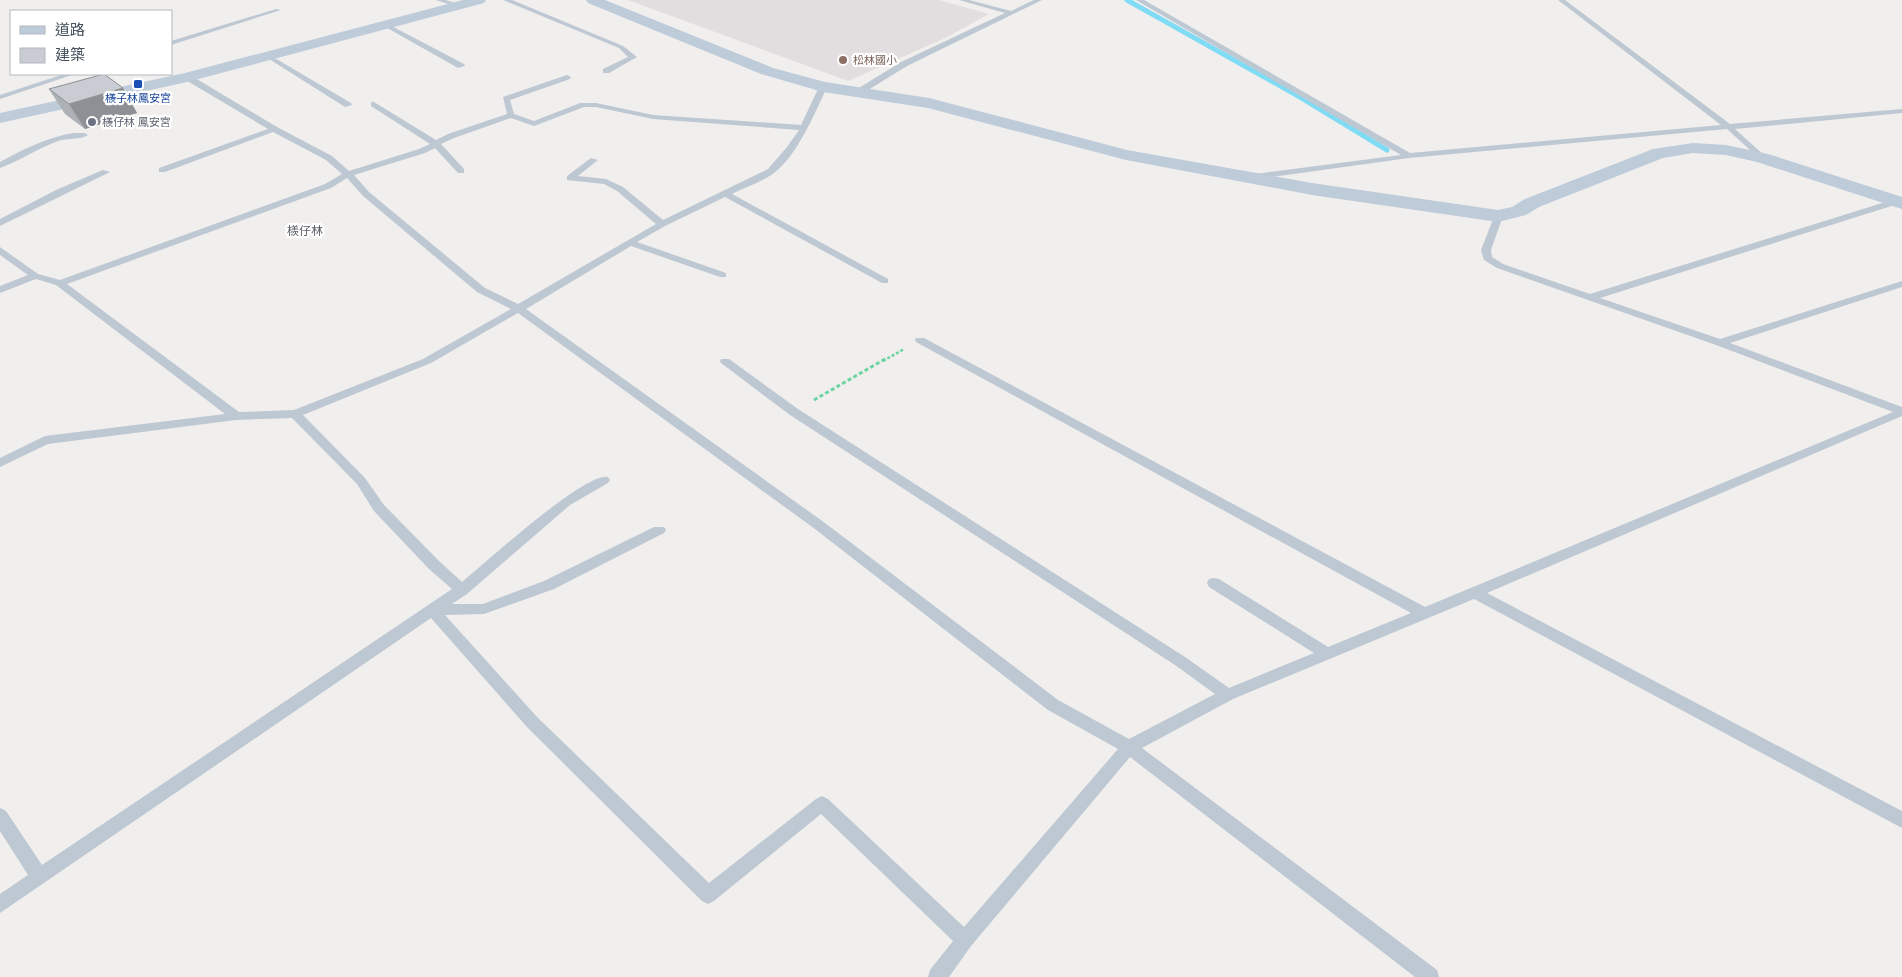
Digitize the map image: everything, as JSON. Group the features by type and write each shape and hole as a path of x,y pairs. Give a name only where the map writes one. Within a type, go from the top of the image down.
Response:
{"street":[{"path":"0,118 187,77 479,0"},
{"path":"593,0 767,71 823,87 929,103 1110,151 1322,191 1498,216 1519,211 1532,202 1659,153 1693,148 1726,150 1762,158 1900,202"}],"lane":[{"path":"439,0 457,5"},
{"path":"506,0 621,47 634,57 606,71"},
{"path":"962,0 1011,13"},
{"path":"857,92 904,64 1039,0"},
{"path":"1139,0 1409,156"},
{"path":"1561,0 1729,127 1762,158"},
{"path":"172,43 278,10"},
{"path":"384,24 461,66"},
{"path":"268,56 348,105"},
{"path":"0,97 68,75"},
{"path":"187,77 274,129 329,158 348,174 366,194 481,290 518,308 820,526 1053,705 1129,747 1430,977"},
{"path":"511,115 506,99 568,77"},
{"path":"0,463 46,440 236,416 295,414 427,361 662,224 771,171 790,149 804,128 823,87"},
{"path":"374,104 436,144 461,172"},
{"path":"60,284 328,186 348,174 422,151 451,136 511,115 534,124 583,105 596,105 653,117 804,128"},
{"path":"1246,177 1409,156 1902,111"},
{"path":"162,170 274,129"},
{"path":"0,165 37,147 75,134 84,136"},
{"path":"594,160 570,178 606,182 662,224"},
{"path":"0,223 59,192 106,172"},
{"path":"726,194 885,281"},
{"path":"1588,298 1900,202"},
{"path":"1498,216 1486,250 1487,258 1500,266 1720,343 1902,411"},
{"path":"630,243 723,276"},
{"path":"0,250 35,276 60,284 236,416"},
{"path":"0,290 35,276"},
{"path":"1720,343 1902,284"},
{"path":"920,340 1426,614"},
{"path":"724,361 794,412 1180,661 1228,695"},
{"path":"937,977 965,940 1129,747 1228,695 1754,476 1902,411"},
{"path":"295,414 361,481 379,508 434,565 462,590"},
{"path":"0,904 462,590 566,502 604,480"},
{"path":"432,610 484,609 549,585 659,530"},
{"path":"1214,583 1328,654"},
{"path":"1475,593 1902,820"},
{"path":"432,610 532,722 708,895 822,804 965,940"},
{"path":"0,816 40,877"}],"path":[{"path":"794,412 920,340"}],"shaded area":[{"name":"松林國小","path":"628,0 939,0 989,14 943,39 848,81"}],"building":[{"path":"100,75 105,75 123,88 69,104 49,89"}],"waterway":[{"path":"1127,0 1300,97 1387,150"}],"place":[{"name":"松林國小","path":"843,60"},
{"name":"檨子林鳳安宮","path":"138,84"},
{"name":"檨仔林 鳳安宮","path":"92,122"}],"district":[{"name":"檨仔林","path":"305,231"}]}
